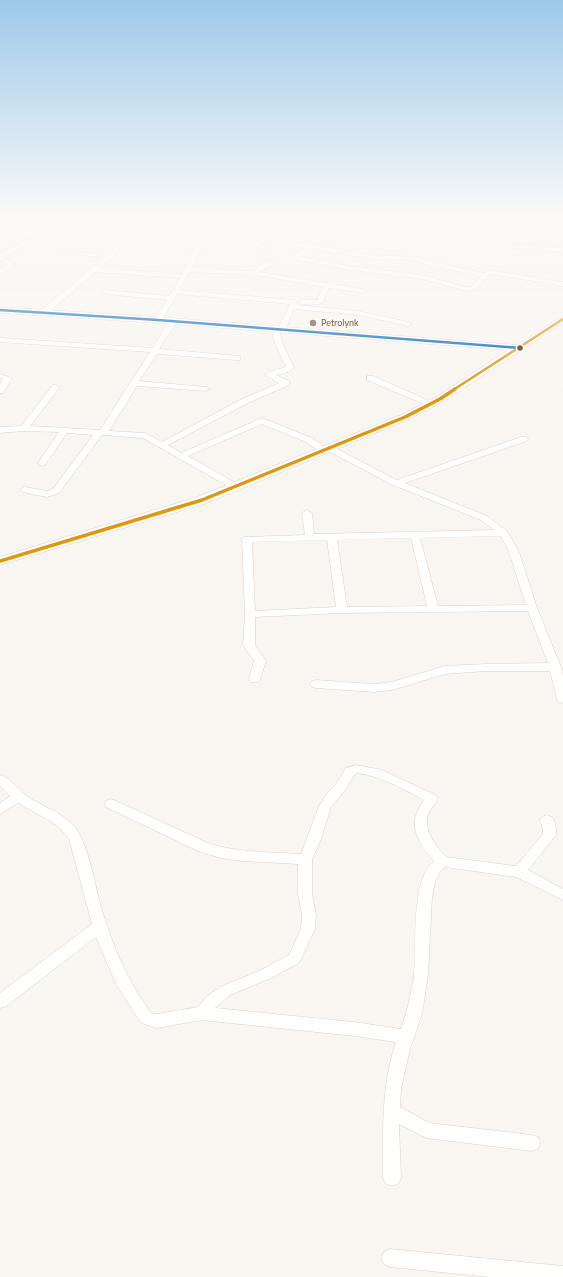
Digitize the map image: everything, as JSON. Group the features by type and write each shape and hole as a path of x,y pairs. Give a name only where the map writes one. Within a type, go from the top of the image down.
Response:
{"main road":[{"path":"0,310 172,321 520,348"},
{"path":"0,561 193,504 416,412 432,404 563,320"}],"street":[{"path":"44,312 80,282"},
{"path":"158,320 181,282"},
{"path":"307,282 364,291"},
{"path":"436,282 466,289 472,289 479,282"},
{"path":"549,282 563,284"},
{"path":"293,304 320,301 327,286"},
{"path":"104,292 172,295 293,304 358,313 408,324"},
{"path":"162,445 245,401 286,383 269,375 290,368 279,344 278,329 293,304"},
{"path":"25,490 47,494 56,490 101,433 172,321"},
{"path":"0,340 237,358"},
{"path":"0,376 8,378 0,390"},
{"path":"370,378 432,404"},
{"path":"133,383 206,389"},
{"path":"24,428 56,387"},
{"path":"181,456 262,421 309,440 396,483 484,518 504,533 514,552 532,608 554,667 563,699"},
{"path":"0,430 24,428 145,436 236,487"},
{"path":"42,463 65,430"},
{"path":"396,483 524,439"},
{"path":"307,513 310,538"},
{"path":"255,679 260,661 248,646 250,614 247,536 332,538 504,533"},
{"path":"415,536 433,609"},
{"path":"332,538 342,610"},
{"path":"250,614 342,610 532,608"},
{"path":"316,684 363,688 370,694 378,695 386,693 392,686 444,670 554,667"},
{"path":"202,1013 211,1002 225,991 266,974 294,959 308,929 309,915 305,894 305,859 313,842 325,806 341,787 350,771 355,768 386,777 432,799 422,812 421,823 423,834 428,845 442,862 519,872 563,895"},
{"path":"0,779 19,796 70,828 75,838 100,926 121,978 146,1018 156,1021 202,1013 354,1029 406,1037"},
{"path":"0,809 19,796"},
{"path":"111,804 202,847 221,853 256,857 305,859"},
{"path":"519,872 549,835 550,830 547,820"},
{"path":"392,1178 393,1089 406,1037 414,1014 421,975 425,898 428,882 435,868 442,862"},
{"path":"0,1002 100,926"},
{"path":"392,1111 426,1130 532,1143"},
{"path":"390,1258 563,1275"}],"transit line":[{"path":"0,310 158,320 520,348"},
{"path":"0,561 202,500 405,417 440,399 563,319"}],"place":[{"name":"Petrolynk","path":"313,323"}]}
